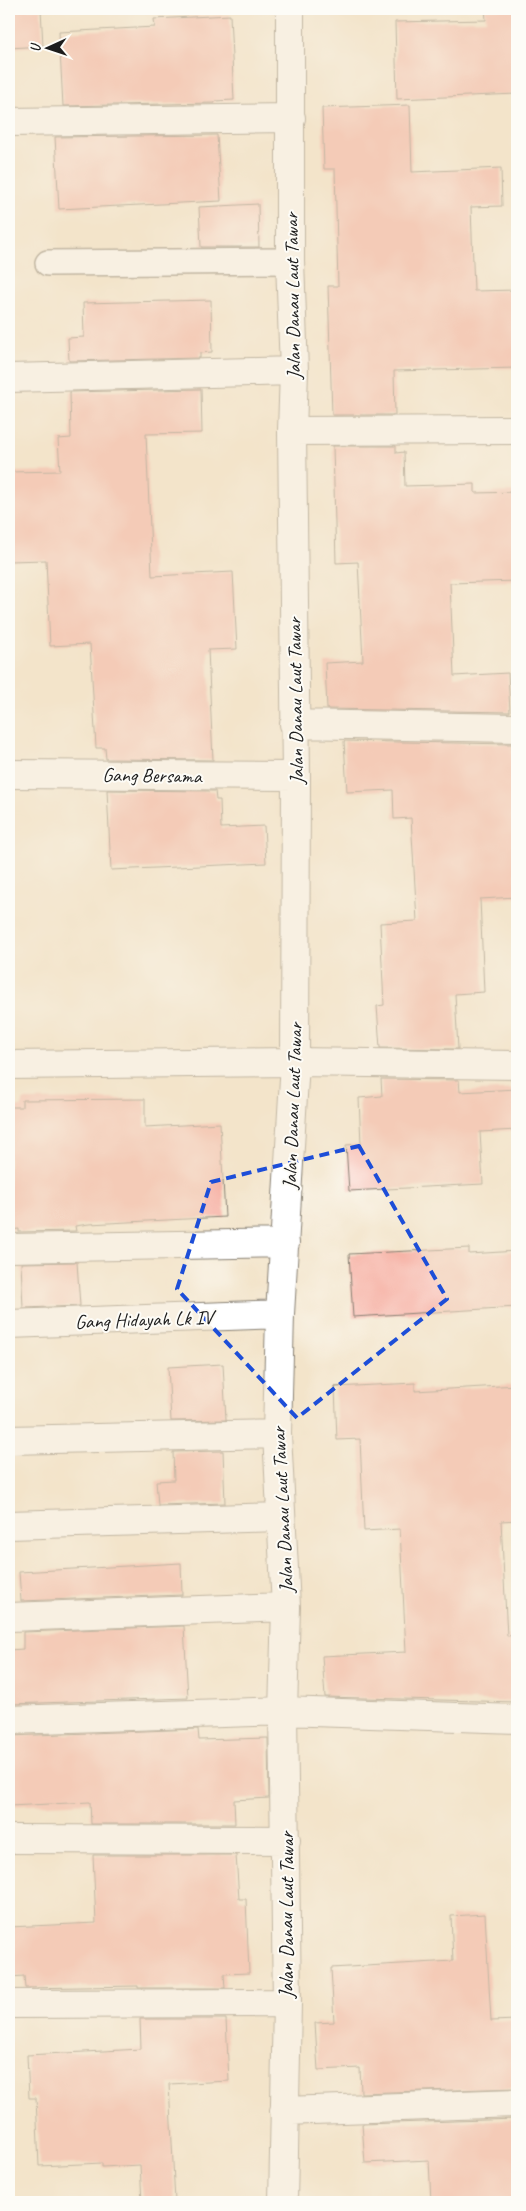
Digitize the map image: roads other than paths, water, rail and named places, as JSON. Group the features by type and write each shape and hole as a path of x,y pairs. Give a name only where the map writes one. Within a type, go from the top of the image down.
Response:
{"street":[{"name":"Jalan Danau Laut Tawar","path":"283,2202 287,2003 283,1711 286,1606 277,1434 280,1314 295,1062 296,776 292,431 294,371 290,261 290,9"},
{"path":"9,122 291,118"},
{"path":"9,378 294,371"},
{"path":"292,431 517,430"},
{"path":"294,724 517,728"},
{"name":"Gang Bersama","path":"9,774 296,776"},
{"path":"9,1064 295,1062 517,1065"},
{"path":"9,1248 285,1243"},
{"name":"Gang Hidayah Lk IV","path":"9,1324 280,1314"},
{"path":"9,1440 277,1434"},
{"path":"9,1525 280,1518"},
{"path":"9,1617 286,1606"},
{"path":"9,1720 283,1711 517,1720"},
{"path":"9,1839 286,1840"},
{"path":"9,2004 287,2003"},
{"path":"284,2110 517,2103"}],"lane":[{"path":"48,263 290,261"}]}
